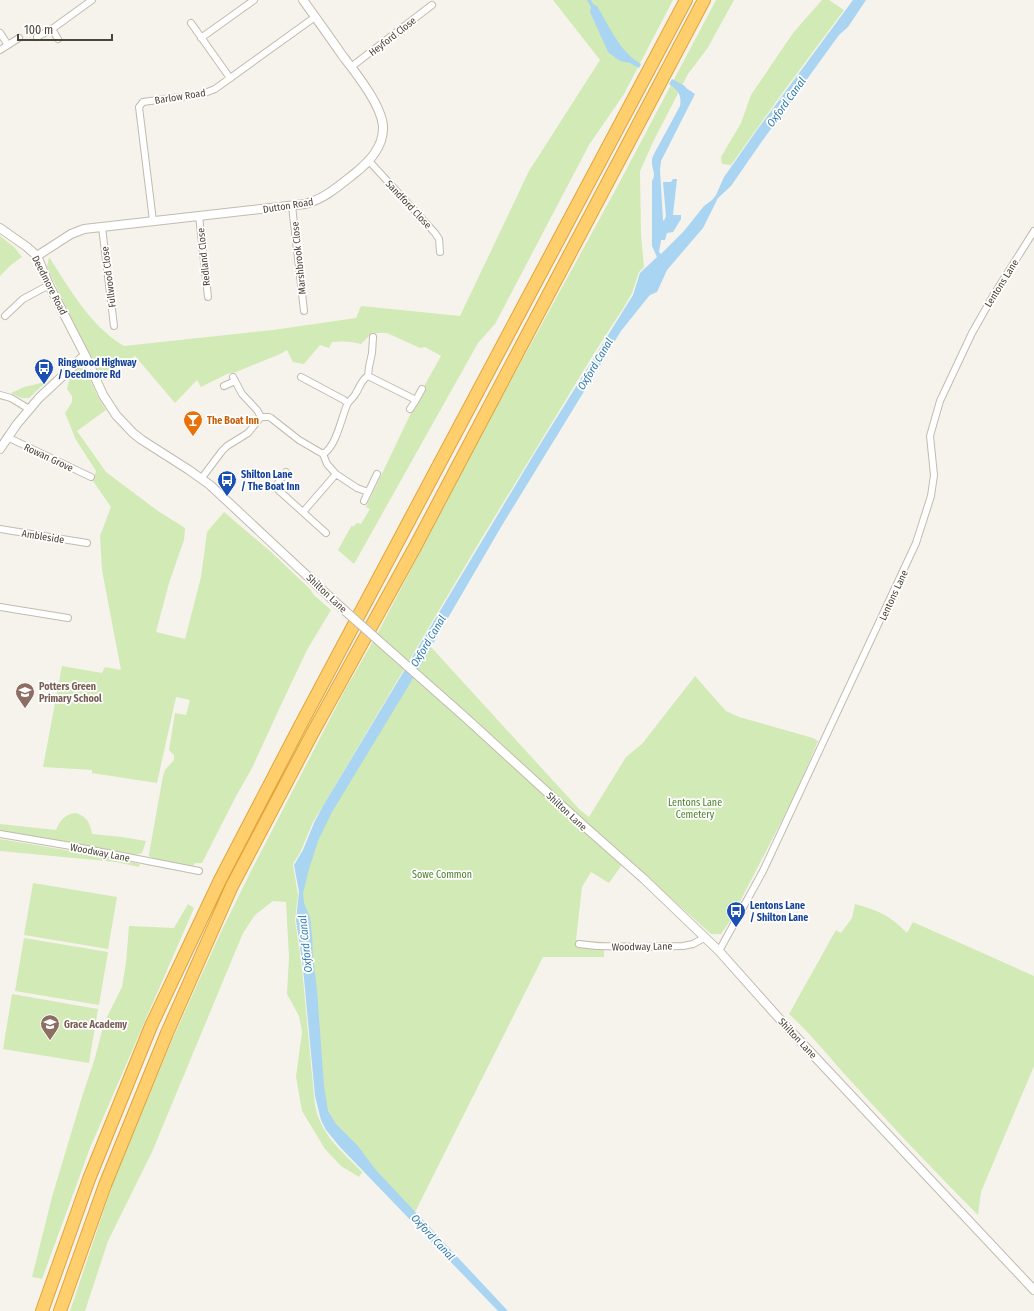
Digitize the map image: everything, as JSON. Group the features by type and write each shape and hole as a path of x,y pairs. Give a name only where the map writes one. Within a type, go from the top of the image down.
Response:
{"highway":[{"path":"42,1311 89,1179 151,1026 220,880 303,720 686,0"},
{"path":"60,1311 105,1185 166,1033 232,886 312,734 415,547 704,0"}],"street":[{"path":"37,37 52,29 92,0"},
{"path":"201,38 254,0"},
{"name":"Dutton Road","path":"37,256 71,234 84,229 292,206 315,201 343,183 368,161 377,150 380,143 383,126 381,118 369,93 303,0"},
{"name":"Heyford Close","path":"351,67 432,5"},
{"name":"Barlow Road","path":"153,221 139,107 143,102 202,94 215,89 315,17"},
{"path":"191,23 230,78"},
{"path":"52,29 58,39"},
{"path":"0,33 8,45"},
{"path":"0,50 19,38"},
{"name":"Sandford Close","path":"368,161 435,233 438,239 440,252"},
{"name":"Marshbrook Close","path":"292,206 304,311"},
{"name":"Redland Close","path":"198,216 208,297"},
{"name":"Fullwood Close","path":"102,227 114,326"},
{"name":"Deedmore Road","path":"0,228 37,256 49,285 85,355"},
{"name":"Lentons Lane","path":"719,952 763,871 916,543 931,496 934,475 930,436 940,402 972,333 992,296 1034,231"},
{"path":"5,316 23,298 49,285"},
{"path":"322,454 329,449 334,440 347,403 354,397 362,381 368,376 373,337"},
{"path":"0,449 29,409 50,386 85,355"},
{"name":"Shilton Lane","path":"85,355 103,396 123,424 154,449 189,470 215,490 421,680 466,718 644,879 719,952 790,1030 1034,1290"},
{"path":"368,376 416,400"},
{"path":"300,377 347,403"},
{"path":"224,386 234,379 242,394 257,410 260,417"},
{"path":"410,409 422,389"},
{"path":"0,395 11,398 29,409"},
{"path":"201,479 227,446 248,433 260,417"},
{"path":"260,417 268,417 299,440 322,454 327,464 336,474 357,488 368,492"},
{"name":"Rowan Grove","path":"7,438 91,477"},
{"path":"286,472 275,487 326,533"},
{"path":"302,512 336,474"},
{"path":"364,501 377,474"},
{"name":"Ambleside","path":"0,529 87,543"},
{"path":"0,607 68,618"},
{"name":"Woodway Lane","path":"0,834 199,871"},
{"name":"Woodway Lane","path":"579,944 643,948 682,946 693,944 704,938"}],"green space":[{"path":"553,0 673,0 624,94 589,145 495,324 478,343 354,564 338,550 352,525 353,527 357,523 361,524 370,509 366,507 422,390 441,356 425,347 420,348 387,333 372,333 361,344 354,342 332,342 329,348 320,345 304,364 293,362 287,350 236,372 227,374 201,387 197,380 175,403 135,356 100,379 47,267 49,257 73,294 91,317 112,338 124,346 273,330 356,318 361,306 460,316 529,171 600,60"},
{"path":"716,0 734,0 707,49 688,74 654,140 640,171 641,235 644,267 639,272 632,293 480,541 313,822 300,853 293,865 298,895 295,920 302,968 316,1109 320,1121 328,1135 362,1172 359,1177 341,1166 325,1149 302,1111 296,1077 302,1032 299,1016 287,994 289,957 286,902 273,901 255,915 243,933 152,1152 108,1241 85,1311 70,1311 114,1180 173,1038 220,934 252,869 346,688 375,638 497,406 617,187"},
{"path":"822,0 829,0 844,10 731,165 722,164 721,157 741,123 751,95 793,33"},
{"path":"0,236 14,247 22,257 0,276"},
{"path":"78,368 82,368 87,372 97,395 106,410 77,431 106,472 158,511 185,528 184,540 169,583 156,632 185,639 201,577 207,532 224,512 270,551 331,610 307,650 253,766 202,863 195,863 193,866 154,859 149,856 163,776 165,770 174,760 174,755 169,750 175,713 186,715 190,700 176,697 157,783 92,773 92,770 43,767 62,666 102,673 105,667 121,670 102,570 100,536 111,507 93,481 96,471 76,440 65,413 72,402 72,396 67,389 72,374"},
{"path":"46,382 29,398 21,398 11,393 24,387"},
{"name":"Sowe Common","path":"431,647 579,809 589,817 626,757 642,744 695,676 726,711 739,717 813,738 818,741 795,795 730,921 721,934 711,934 586,822 583,825 624,862 609,883 591,872 582,887 576,940 604,942 604,957 543,957 413,1216 326,1120 301,906 309,848"},
{"path":"76,813 83,816 87,820 92,834 146,841 142,853 135,855 69,842 0,832 0,824 56,830 63,818"},
{"path":"0,839 140,864 139,867 116,862 0,851"},
{"path":"33,883 117,897 108,949 24,935"},
{"path":"188,904 194,908 90,1148 42,1279 32,1277 52,1197 95,1058 104,1023 122,987 126,963 129,926 174,928"},
{"path":"855,904 884,914 907,933 913,922 1034,976 1034,1066 981,1192 978,1215 912,1147 789,1014 836,930 841,933 852,918"},
{"path":"24,938 108,952 99,1005 15,991"},
{"path":"12,994 98,1009 89,1063 3,1049"}],"water":[{"path":"587,0 591,0 593,4 597,6 621,46 641,64 639,68 630,63 620,61 608,52 590,12 591,7"},
{"name":"Oxford Canal","path":"853,0 866,0 848,27 839,35 731,186 718,198 703,228 667,270 657,292 650,295 621,331 501,527 406,690 332,812 318,841 309,869 303,893 304,903 310,917 312,934 324,1086 328,1111 336,1124 358,1146 375,1169 508,1311 498,1311 340,1147 326,1130 321,1120 315,1096 303,968 296,920 299,892 294,865 303,850 323,806 536,451 633,295 640,273 657,257 652,246 652,181 654,173 652,160 680,106 679,93 669,84 672,79 685,86 695,94 661,161 660,170 663,220 664,221 666,216 663,182 671,182 673,179 677,179 673,215 681,215 681,219 673,232 667,233 665,240 661,240 659,252 661,254 684,231 704,206 716,195 724,177 757,130"}],"place":[{"name":"Ringwood Highway / Deedmore Rd","path":"44,385"},
{"name":"The Boat Inn","path":"193,437"},
{"name":"Shilton Lane / The Boat Inn","path":"227,497"},
{"name":"Potters Green Primary School","path":"25,709"},
{"name":"Lentons Lane / Shilton Lane","path":"736,928"},
{"name":"Grace Academy","path":"50,1041"}],"park label":[{"name":"Lentons Lane Cemetery","path":"695,808"}]}
